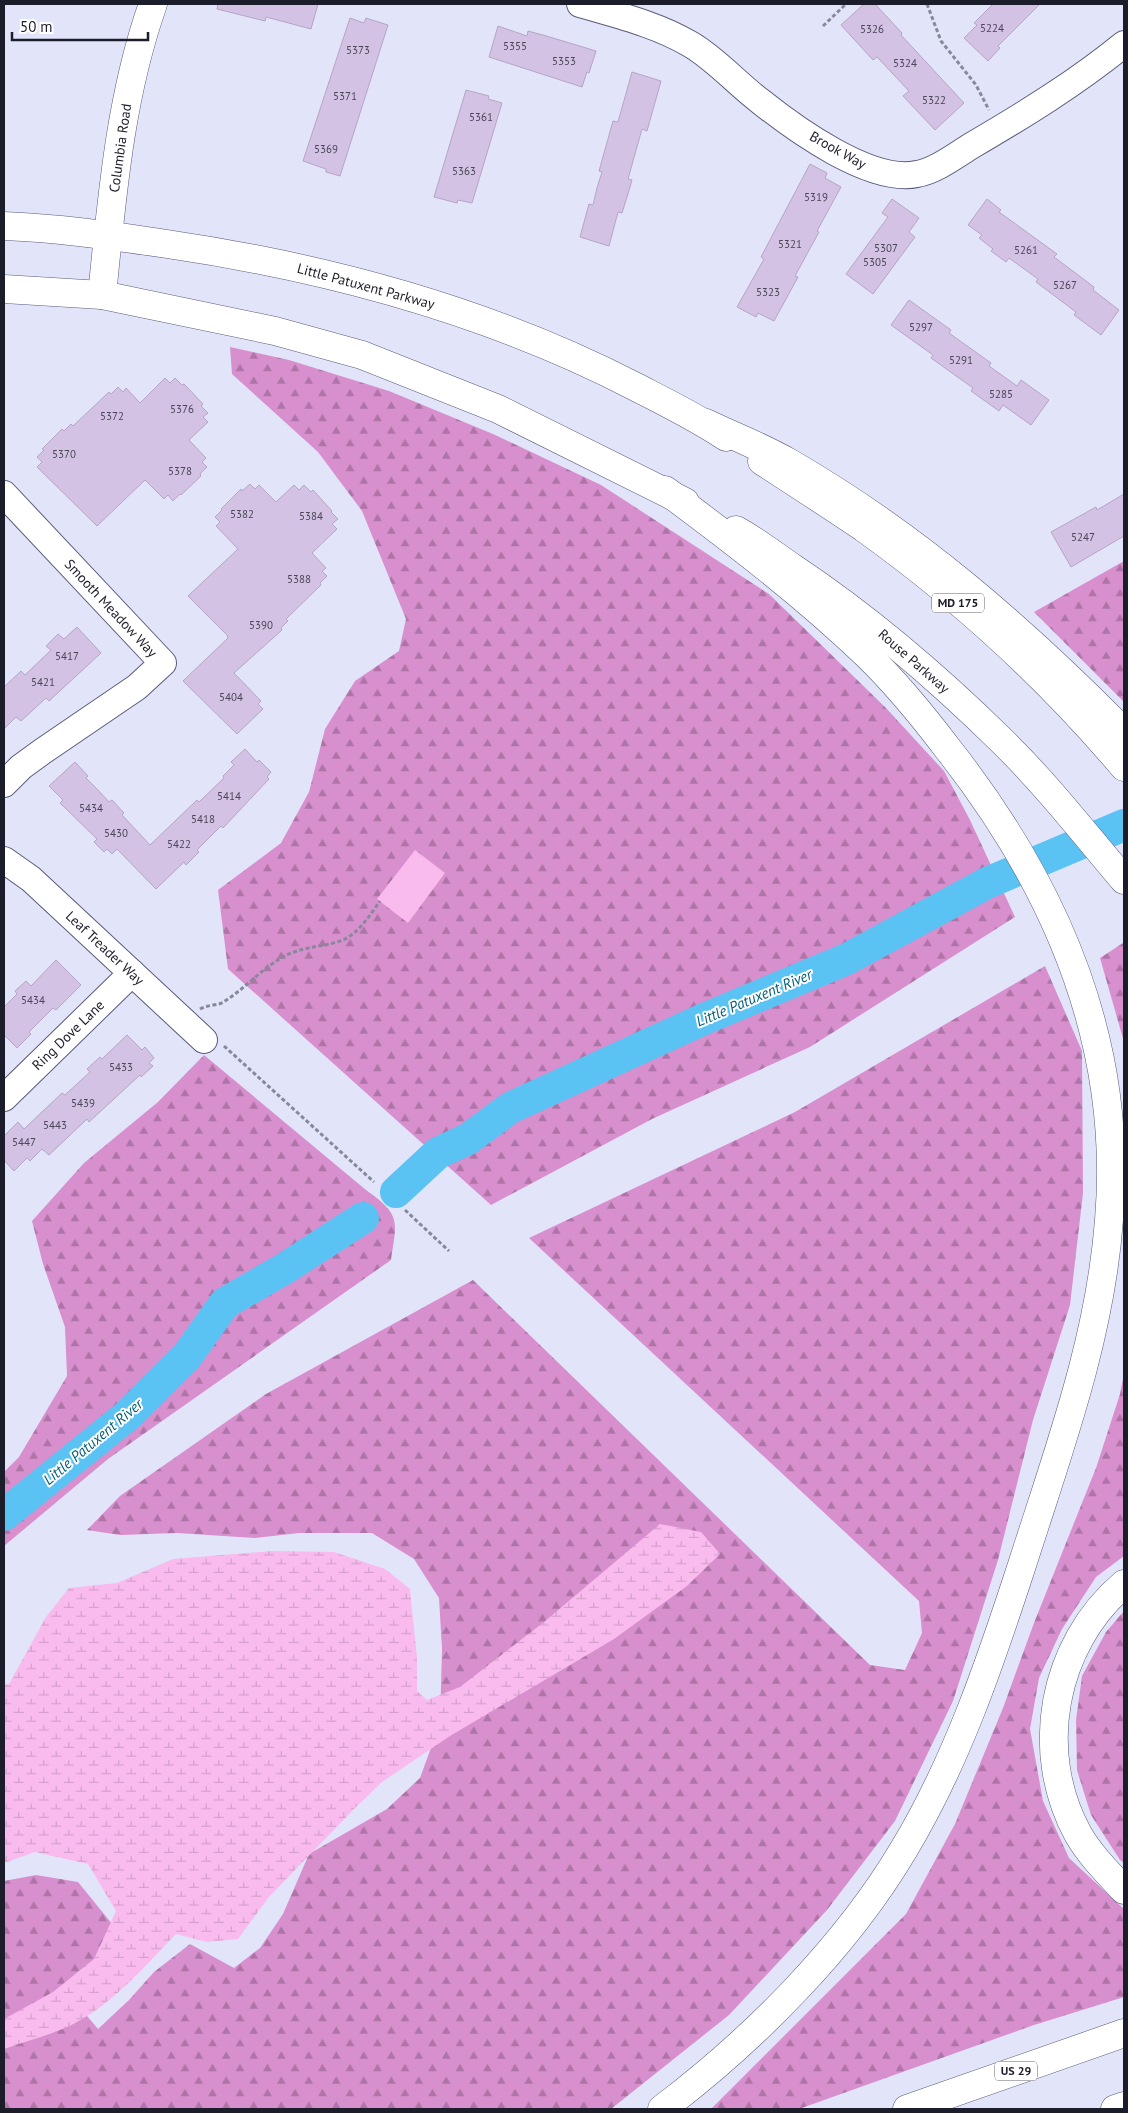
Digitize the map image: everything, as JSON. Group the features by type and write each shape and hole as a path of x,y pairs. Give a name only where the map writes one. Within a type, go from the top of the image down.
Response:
{"main road":[{"name":"Columbia Road","path":"102,294 108,235 130,83 143,32 153,4"},
{"name":"Little Patuxent Parkway","path":"4,226 108,235 207,250 297,267 390,290 463,312 538,341 606,372 706,423"},
{"path":"4,289 102,294 275,331 362,356 498,408 665,490 812,604 870,658 922,716 969,776 1029,868 1072,958 1086,1000 1099,1057 1107,1107 1110,1162 1110,1218 1102,1282 1090,1347 997,1643 972,1710 950,1761 904,1850 880,1886 833,1946 760,2025 715,2067 662,2109"},
{"path":"706,423 787,462 872,515 941,565 1008,620 1068,676 1122,752"},
{"name":"MD 175","path":"706,423 864,528 930,579 995,634 1122,752"},
{"name":"Rouse Parkway","path":"665,490 742,534 823,588 887,636 947,688 1003,742 1053,796 1124,880"},
{"path":"1124,1584 1094,1616 1073,1649 1061,1682 1053,1724 1054,1759 1062,1798 1078,1835 1100,1865 1124,1890"},
{"name":"US 29","path":"907,2109 1124,2033"},
{"path":"1115,2109 1124,2106"}],"street":[{"name":"Brook Way","path":"580,4 643,23 691,44 760,101 853,161 874,170 905,176 919,174 989,135 1073,82 1124,44"},
{"name":"Smooth Meadow Way","path":"4,494 163,663 137,687 21,767 4,784"},
{"name":"Leaf Treader Way","path":"4,860 31,879 204,1040"},
{"name":"Ring Dove Lane","path":"4,1098 132,973"}],"path":[{"path":"823,26 846,4"},
{"path":"927,4 941,41 984,97 989,111 989,135"},
{"path":"185,1023 196,1012 209,1004 223,1003 269,966 288,954 344,940 356,932 380,901"},
{"path":"204,1040 215,1038 374,1182"},
{"path":"405,1210 449,1251"}],"green space":[{"path":"230,347 289,360 389,391 493,434 601,485 769,594 886,708 944,771 970,820 1015,917 810,1047 652,1119 491,1205 228,969 218,890 281,843 309,792 325,729 355,681 399,651 406,619 362,511 318,452 232,374"},
{"path":"1124,561 1124,702 1034,612"},
{"path":"415,850 445,873 408,923 377,899"},
{"path":"1123,943 1124,945 1124,1042 1100,958"},
{"path":"1045,966 1082,1051 1083,1193 1070,1305 1033,1420 998,1560 953,1701 895,1821 827,1910 729,2015 611,2109 4,2109 4,1881 36,1875 78,1882 117,1930 77,2004 98,2029 129,2000 154,1972 190,1944 234,1968 260,1948 283,1914 309,1854 387,1809 420,1778 440,1723 442,1649 439,1598 414,1559 372,1533 299,1533 255,1538 177,1533 120,1535 87,1530 120,1496 266,1394 473,1280 870,1665 905,1670 922,1633 919,1601 529,1238 795,1112"},
{"path":"204,1055 386,1206 394,1219 395,1227 391,1260 108,1459 4,1546 4,1472 19,1457 67,1376 65,1327 43,1264 32,1221 84,1163 158,1102"},
{"path":"1124,1373 1124,1556 1096,1577 1062,1629 1039,1678 1030,1729 1043,1801 1069,1858 1124,1909 1124,1997 1034,2025 799,2109 711,2109 906,1914 955,1824 1003,1708 1034,1623 1096,1468 1120,1394"},
{"path":"660,1524 701,1532 720,1554 687,1586 614,1639 450,1736 382,1782 269,1897 238,1939 207,1942 176,1934 125,1986 96,2010 65,2028 4,2049 4,2019 53,1992 94,1959 116,1911 88,1864 35,1852 4,1863 4,1685 9,1684 46,1617 69,1588 117,1583 173,1559 272,1551 334,1552 385,1569 410,1589 417,1658 417,1691 427,1700 460,1687 544,1622"},
{"path":"1124,1611 1124,1863 1120,1860 1091,1815 1077,1770 1076,1720 1082,1676 1106,1632"}],"building":[{"path":"218,4 318,4 311,29 266,17 265,21 217,9"},
{"path":"864,4 875,4 964,103 935,130 903,96 909,91 877,57 873,60 841,25"},
{"path":"993,4 1040,4 998,46 1000,48 988,61 964,38 977,25 974,23"},
{"path":"350,18 364,23 366,18 388,25 340,176 326,172 326,169 303,161"},
{"path":"498,26 527,36 528,31 596,51 582,87 489,57"},
{"path":"632,72 661,81 647,131 642,129 628,179 632,180 622,213 618,212 609,246 580,237 589,204 593,205 602,172 599,171 613,121 618,122"},
{"path":"466,90 489,96 488,99 502,103 472,203 458,200 457,203 434,197"},
{"path":"810,164 827,173 825,178 841,187 795,276 798,277 774,321 758,313 756,317 737,307 764,259 761,257"},
{"path":"892,199 919,218 909,232 915,237 873,294 846,274 888,217 882,213"},
{"path":"987,199 1001,210 999,212 1057,254 1054,257 1094,287 1093,290 1119,310 1101,335 1074,315 1076,312 1036,282 1038,279 1009,258 1006,262 991,251 993,249 979,238 982,235 968,225"},
{"path":"909,300 951,330 949,333 991,363 989,366 1017,386 1021,380 1049,400 1031,425 1003,405 999,411 971,391 973,388 931,358 933,355 891,325"},
{"path":"165,378 170,383 175,378 182,385 184,384 203,404 201,406 208,413 203,417 208,422 189,440 206,458 202,462 207,467 200,474 201,476 173,501 168,495 164,499 145,480 97,526 37,467 42,462 37,457 44,450 42,449 62,429 64,431 71,424 73,426 109,392 111,394 118,387 123,392 126,388 140,403"},
{"path":"250,484 255,489 259,485 276,502 294,485 299,490 304,485 311,492 313,490 338,519 332,524 337,529 312,553 326,568 322,571 327,576 320,583 321,585 286,619 288,621 281,628 282,630 234,673 261,701 258,704 263,709 237,734 183,681 228,638 188,596 238,549 216,526 220,522 215,517 241,489 242,491"},
{"path":"1124,494 1124,536 1071,567 1051,532 1096,507 1097,510"},
{"path":"77,627 101,653 49,701 46,698 21,721 16,717 4,729 4,687 21,671 25,675 51,650 46,646 58,634 64,639"},
{"path":"245,749 257,762 259,760 271,772 267,777 269,779 223,828 221,826 197,850 199,852 186,865 184,862 156,889 117,849 112,854 107,849 104,852 94,842 97,839 60,803 63,800 49,786 75,762 88,776 86,778 109,802 112,800 124,813 122,815 150,845 197,800 199,802 224,778 223,776 234,765 231,762"},
{"path":"56,960 81,985 56,1010 53,1008 29,1032 31,1034 17,1048 4,1035 4,1007 17,994 15,991 26,981 31,986"},
{"path":"127,1035 142,1050 145,1047 154,1058 149,1063 153,1066 141,1077 140,1075 89,1122 87,1119 49,1155 42,1149 30,1161 27,1158 14,1171 4,1160 4,1136 18,1122 24,1129 62,1093 65,1095 90,1072 87,1069 100,1057 102,1059"}],"waterway":[{"name":"Little Patuxent River","path":"396,1192 438,1153 468,1139 510,1108 704,1019 847,959 987,883 1124,825"},
{"name":"Little Patuxent River","path":"4,1515 128,1415 187,1356 225,1303 284,1269 363,1218"}]}
